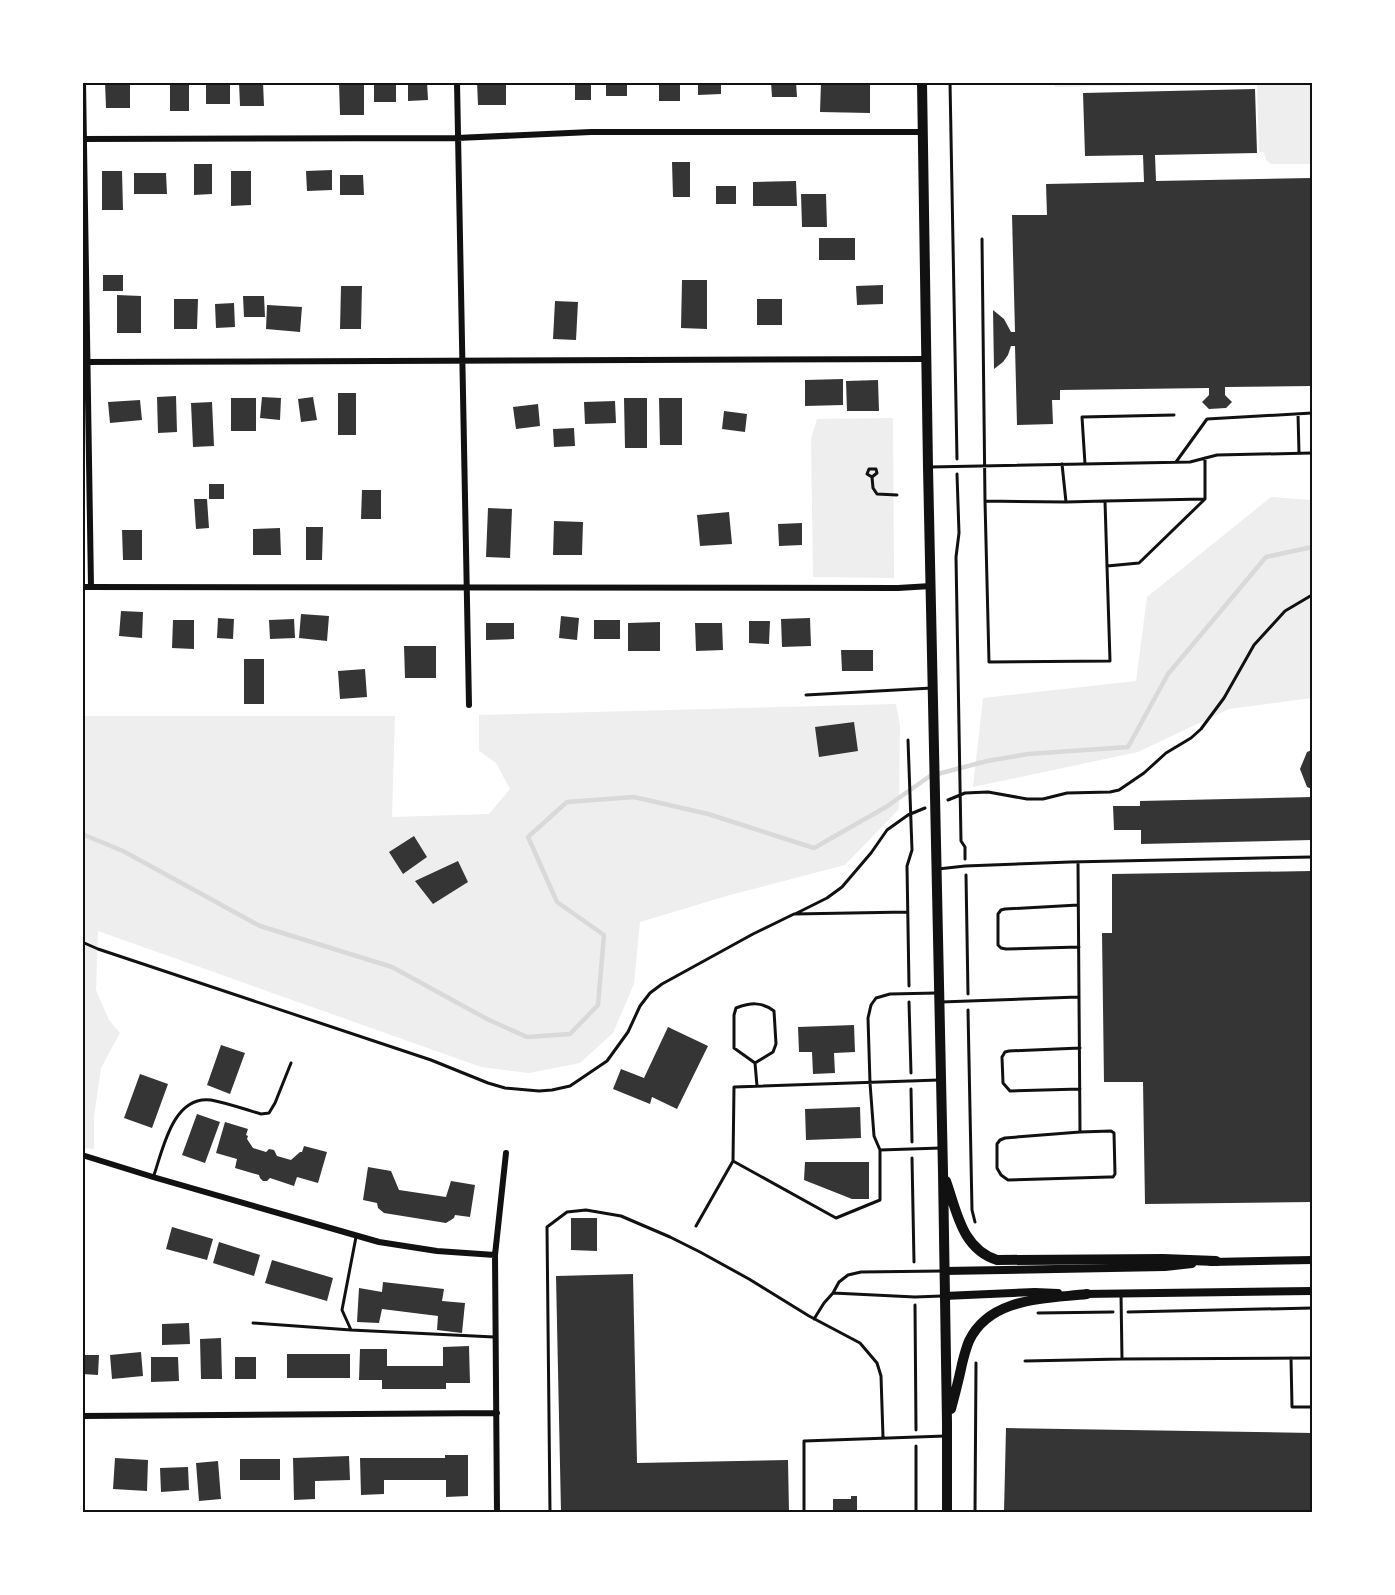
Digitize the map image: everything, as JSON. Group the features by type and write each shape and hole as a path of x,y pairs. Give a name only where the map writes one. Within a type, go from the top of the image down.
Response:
{"main road":[{"path":"922,82 943,1148 947,1512"},
{"path":"943,1172 965,1236 971,1244 990,1258 1005,1260 1216,1261"},
{"path":"947,1423 968,1343 976,1329 990,1315 1010,1306 1035,1300 1087,1294"}],"street":[{"path":"83,82 85,362 91,586"},
{"path":"457,82 469,705"},
{"path":"84,139 457,138 591,132 924,132"},
{"path":"85,362 927,359"},
{"path":"82,587 898,588 931,586"},
{"path":"497,1512 495,1255 506,1153"},
{"path":"82,1155 379,1242 456,1253 495,1255"},
{"path":"944,1271 1165,1267 1216,1261 1312,1260"},
{"path":"944,1296 1035,1292 1121,1294 1312,1291"},
{"path":"82,1416 497,1413"}],"lane":[{"path":"982,239 989,662 1110,661 1105,501"},
{"path":"1176,462 1207,419 1312,413"},
{"path":"1299,414 1299,453"},
{"path":"1085,464 1082,417 1174,415"},
{"path":"928,466 1190,462 1217,455 1312,453"},
{"path":"1107,566 1139,563 1205,499 1205,458"},
{"path":"1062,464 1066,502"},
{"path":"985,501 1205,499"},
{"path":"806,695 933,688"},
{"path":"936,869 1078,862 1312,857"},
{"path":"1078,862 1080,1132"},
{"path":"1078,905 1005,909 1000,910 998,914 998,945 1001,948 1006,950 1078,947"},
{"path":"733,1161 836,1218 880,1200 880,1150 874,1136 868,1018 871,1005 876,998 890,994 968,1001 1079,997"},
{"path":"755,1063 773,1052 776,1044 774,1011 768,1006 753,1003 736,1008 734,1048 755,1063 757,1086"},
{"path":"1080,1048 1009,1051 1005,1052 1002,1057 1003,1083 1010,1091 1080,1089"},
{"path":"153,1177 174,1121 182,1110 197,1101 211,1100 269,1113 291,1063"},
{"path":"696,1226 733,1161 734,1087 941,1080"},
{"path":"1111,1131 1114,1133 1115,1174 1113,1177 1008,1180 997,1168 997,1144 1000,1140 1080,1132 1111,1131"},
{"path":"880,1150 943,1148"},
{"path":"550,1512 547,1227 567,1212 586,1210 621,1216 670,1237 749,1279 814,1319 860,1343 877,1363 881,1376 883,1437"},
{"path":"351,1330 342,1310 356,1235"},
{"path":"814,1319 839,1282 848,1275 861,1272 944,1271"},
{"path":"832,1293 867,1296 944,1296"},
{"path":"1121,1294 1122,1359"},
{"path":"253,1323 496,1337"},
{"path":"1292,1358 1292,1407 1312,1407"},
{"path":"1025,1360 1312,1358"},
{"path":"804,1512 804,1441 947,1436"}],"path":[{"path":"950,82 959,533 956,557 961,841 965,847 966,866 972,1210 979,1230"},
{"path":"872,477 873,488 877,494 897,495"},
{"path":"946,800 965,793 988,792 1027,799 1043,799 1066,793 1119,790 1201,729 1224,698 1254,645 1285,611 1312,595"},
{"path":"908,740 912,850 907,866 915,1271"},
{"path":"82,942 431,1060 488,1083 505,1088 552,1090 570,1086 608,1061 650,993 662,984 753,934 827,898 842,886 871,853 887,830 908,814 927,807"},
{"path":"794,914 908,912"},
{"path":"915,1297 916,1512"}],"shaded area":[{"path":"1055,83 1257,83 1055,87"},
{"path":"1257,83 1312,83 1312,164 1271,164 1266,160 1264,152 1259,152"},
{"path":"893,418 894,578 813,577 811,439 817,419"},
{"path":"1271,497 1312,500 1312,698 1229,709 1138,752 973,787 983,698 1136,681 1147,597"},
{"path":"896,704 900,725 899,809 845,865 730,895 640,922 634,984 613,1033 580,1063 529,1073 481,1067 98,931 96,990 109,1020 120,1033 101,1068 94,1117 94,1149 82,1148 82,716 395,716 392,817 489,814 510,789 496,763 479,751 479,715"}],"building":[{"path":"105,82 130,82 130,108 106,108"},
{"path":"170,82 189,82 189,111 170,111"},
{"path":"206,82 230,82 230,104 206,104"},
{"path":"239,82 263,82 264,106 240,106"},
{"path":"339,82 364,82 364,115 340,115"},
{"path":"374,82 396,82 396,102 374,102"},
{"path":"408,82 427,82 428,100 408,101"},
{"path":"477,82 506,82 506,105 478,105"},
{"path":"575,82 591,82 591,100 575,100"},
{"path":"606,82 627,82 627,96 606,96"},
{"path":"659,82 680,82 680,101 659,101"},
{"path":"698,82 721,82 721,94 698,95"},
{"path":"771,82 796,82 797,97 772,97"},
{"path":"821,82 870,82 870,113 820,112"},
{"path":"1255,89 1257,153 1155,155 1156,181 1312,178 1312,386 1225,387 1225,395 1232,402 1226,408 1209,409 1202,402 1209,395 1209,388 1060,390 1060,400 1052,400 1053,424 1017,425 1015,346 1011,346 1003,362 994,369 993,310 1004,319 1011,332 1015,332 1012,215 1047,215 1046,184 1144,182 1143,155 1085,156 1083,93"},
{"path":"672,162 690,162 690,197 673,197"},
{"path":"194,164 212,164 212,194 194,195"},
{"path":"332,170 332,190 307,191 306,171"},
{"path":"102,171 122,171 123,210 102,210"},
{"path":"231,171 251,171 251,205 231,206"},
{"path":"134,173 166,173 167,194 134,194"},
{"path":"340,175 363,175 364,195 340,195"},
{"path":"796,181 797,206 753,206 753,182"},
{"path":"716,186 736,186 736,204 716,204"},
{"path":"801,194 826,194 827,227 802,227"},
{"path":"819,238 855,238 855,260 819,260"},
{"path":"103,275 123,275 123,291 103,291"},
{"path":"682,280 707,280 707,329 681,328"},
{"path":"883,285 883,304 857,305 856,286"},
{"path":"341,286 362,286 361,329 340,329"},
{"path":"117,295 141,296 141,333 117,333"},
{"path":"243,296 264,296 265,317 244,317"},
{"path":"174,299 198,299 197,329 174,329"},
{"path":"757,299 782,299 782,325 757,325"},
{"path":"555,301 578,302 576,340 553,339"},
{"path":"234,303 235,327 216,328 215,304"},
{"path":"267,305 302,307 300,332 266,329"},
{"path":"843,379 843,405 805,406 805,380"},
{"path":"878,380 879,411 847,411 846,381"},
{"path":"338,393 356,393 356,435 338,435"},
{"path":"176,396 177,432 158,433 157,397"},
{"path":"262,397 281,398 280,420 260,418"},
{"path":"313,397 317,420 301,422 298,399"},
{"path":"231,398 256,398 256,431 231,431"},
{"path":"624,398 647,398 647,448 625,448"},
{"path":"659,398 682,398 682,445 660,445"},
{"path":"140,400 142,420 110,423 108,402"},
{"path":"615,401 616,423 585,424 584,402"},
{"path":"212,402 214,446 193,447 191,403"},
{"path":"538,404 540,426 516,429 513,407"},
{"path":"724,411 747,414 745,432 722,429"},
{"path":"574,428 575,446 554,447 553,429"},
{"path":"209,484 224,484 224,499 209,499"},
{"path":"362,490 381,490 381,519 361,519"},
{"path":"194,499 207,499 209,528 196,529"},
{"path":"488,508 512,509 510,558 486,557"},
{"path":"729,512 732,544 700,546 697,515"},
{"path":"554,521 583,522 582,555 553,555"},
{"path":"802,523 802,545 779,546 778,524"},
{"path":"306,527 323,527 322,560 306,560"},
{"path":"280,528 281,555 253,555 253,529"},
{"path":"122,530 142,530 142,560 123,560"},
{"path":"121,611 143,612 142,638 119,636"},
{"path":"301,614 329,616 327,641 299,638"},
{"path":"561,616 579,618 577,640 559,638"},
{"path":"218,618 234,619 233,639 217,638"},
{"path":"810,618 811,646 782,647 781,619"},
{"path":"294,619 295,638 270,639 269,620"},
{"path":"173,620 194,620 194,649 172,648"},
{"path":"594,620 620,620 620,639 594,639"},
{"path":"749,621 770,621 769,644 749,643"},
{"path":"660,622 660,651 628,651 628,623"},
{"path":"486,623 514,623 514,639 486,640"},
{"path":"695,623 722,623 723,650 696,651"},
{"path":"404,646 436,646 436,678 405,678"},
{"path":"841,650 873,650 873,671 842,671"},
{"path":"244,659 264,659 264,704 244,704"},
{"path":"365,669 367,697 340,699 338,671"},
{"path":"854,722 858,751 819,757 815,727"},
{"path":"1312,750 1312,789 1307,787 1300,769 1307,752"},
{"path":"1312,797 1312,840 1141,844 1141,830 1114,830 1113,806 1140,806 1140,801"},
{"path":"414,836 427,857 403,874 389,852"},
{"path":"458,861 468,882 433,904 415,881"},
{"path":"1312,871 1312,1202 1145,1204 1143,1082 1104,1082 1102,933 1112,933 1112,874"},
{"path":"854,1025 855,1052 834,1053 835,1073 813,1074 812,1052 799,1052 798,1027"},
{"path":"668,1027 708,1046 677,1109 652,1097 650,1104 613,1089 621,1069 644,1078"},
{"path":"221,1045 245,1053 230,1094 207,1085"},
{"path":"140,1074 168,1084 152,1128 124,1118"},
{"path":"860,1107 861,1138 806,1140 805,1109"},
{"path":"197,1114 220,1122 205,1163 182,1155"},
{"path":"225,1122 248,1129 247,1139 253,1148 266,1152 269,1149 274,1150 277,1156 291,1160 302,1152 304,1146 327,1152 318,1183 297,1177 294,1186 270,1178 263,1181 259,1175 235,1168 237,1159 216,1153"},
{"path":"805,1162 869,1162 869,1199 852,1199 804,1180"},
{"path":"368,1167 391,1171 399,1190 446,1197 451,1181 475,1185 470,1217 455,1215 446,1223 384,1213 378,1208 377,1203 363,1200"},
{"path":"571,1218 597,1218 597,1251 571,1250"},
{"path":"172,1227 213,1239 207,1260 166,1249"},
{"path":"219,1242 260,1255 254,1276 213,1263"},
{"path":"272,1260 333,1278 327,1301 265,1283"},
{"path":"633,1274 637,1463 788,1460 789,1512 561,1512 556,1276"},
{"path":"383,1282 444,1289 442,1301 465,1303 462,1333 437,1330 438,1316 382,1309 379,1323 357,1322 359,1288 382,1292"},
{"path":"189,1323 190,1344 162,1345 162,1324"},
{"path":"221,1338 222,1379 201,1379 200,1339"},
{"path":"469,1346 470,1383 446,1383 446,1389 382,1389 382,1380 359,1380 360,1349 387,1349 387,1366 443,1366 443,1347"},
{"path":"141,1352 143,1376 112,1379 110,1355"},
{"path":"287,1354 350,1354 350,1378 287,1378"},
{"path":"82,1355 99,1355 98,1375 82,1374"},
{"path":"151,1357 178,1357 179,1381 151,1382"},
{"path":"235,1357 256,1357 256,1379 235,1379"},
{"path":"1006,1428 1312,1433 1312,1512 1004,1512"},
{"path":"445,1455 468,1455 468,1496 446,1497 446,1480 384,1480 384,1494 361,1495 360,1458 445,1458"},
{"path":"349,1456 350,1480 315,1481 315,1499 294,1500 293,1458"},
{"path":"115,1458 148,1460 147,1491 113,1489"},
{"path":"240,1459 280,1459 280,1480 240,1480"},
{"path":"218,1461 221,1499 199,1501 196,1463"},
{"path":"188,1467 189,1490 161,1492 160,1468"},
{"path":"851,1496 857,1496 857,1512 833,1512 833,1499 851,1499"}],"waterway":[{"path":"82,834 123,851 260,926 392,967 487,1019 527,1037 570,1034 598,1005 604,935 557,902 528,837 567,802 634,797 708,814 814,848 886,807 930,776 987,761 1028,754 1128,747 1168,674 1266,557 1312,547"}]}
